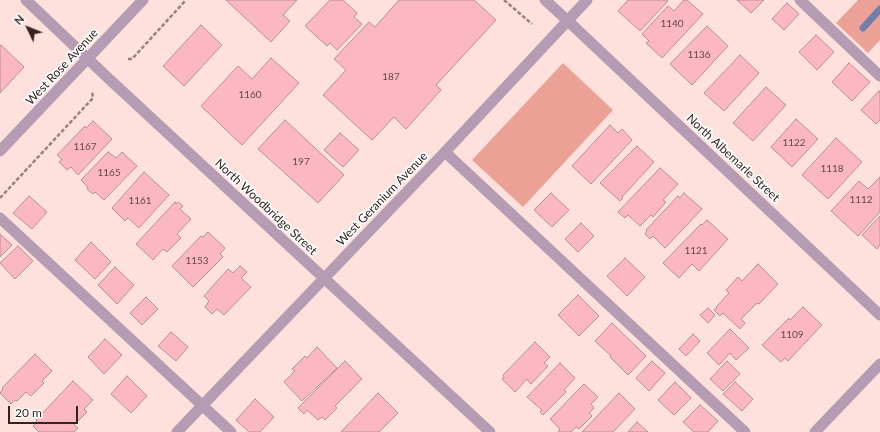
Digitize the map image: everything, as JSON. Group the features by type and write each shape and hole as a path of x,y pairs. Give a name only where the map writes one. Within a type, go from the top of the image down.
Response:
{"street":[{"name":"North Woodbridge Street","path":"26,0 87,59 490,432"},
{"name":"West Rose Avenue","path":"0,151 143,0"},
{"name":"North Albemarle Street","path":"546,0 880,314"},
{"name":"West Geranium Avenue","path":"177,432 446,152 587,0"},
{"path":"800,0 880,76"},
{"path":"446,152 745,432"},
{"path":"0,218 231,432"},
{"path":"815,432 880,364"}],"path":[{"path":"128,59 132,59 186,0"},
{"path":"504,0 532,24"},
{"path":"0,198 93,98 92,91"}],"shaded area":[{"path":"858,0 880,0 880,40 868,53 836,23"},
{"path":"563,63 613,110 523,207 472,160"}],"building":[{"path":"226,0 297,0 283,15 290,21 271,42"},
{"path":"330,0 343,0 357,13 354,17 362,24 337,50 330,43 327,46 305,26"},
{"path":"399,0 474,0 496,20 436,85 441,90 406,129 394,117 372,140 323,95 346,70 334,59 369,22 375,27"},
{"path":"628,0 668,1 640,31 618,11"},
{"path":"684,0 687,0 703,14 662,58 646,43 649,41 642,34 668,6 674,11"},
{"path":"737,0 764,0 751,13"},
{"path":"787,3 799,14 784,30 772,19"},
{"path":"201,25 222,45 184,86 163,66"},
{"path":"707,26 728,46 692,85 670,64"},
{"path":"816,35 834,52 817,70 799,52"},
{"path":"1,45 24,67 0,93 0,47"},
{"path":"740,55 759,73 724,111 704,93"},
{"path":"271,58 299,83 242,145 201,106 238,66 252,79"},
{"path":"849,63 870,82 852,101 832,82"},
{"path":"766,87 786,105 753,141 733,123"},
{"path":"879,91 880,120 876,124 861,110"},
{"path":"796,119 818,139 792,167 771,147"},
{"path":"285,120 344,175 318,203 258,149"},
{"path":"93,121 112,139 78,175 71,167 67,170 59,162 62,159 57,155 85,126 86,128"},
{"path":"610,125 618,133 622,129 632,140 591,184 572,166"},
{"path":"340,133 359,150 343,167 324,150"},
{"path":"836,138 862,162 828,199 802,175"},
{"path":"637,146 654,162 620,201 600,183"},
{"path":"108,152 116,158 122,152 137,166 104,200 95,192 93,194 87,189 88,187 81,180"},
{"path":"660,168 678,184 663,200 666,202 653,217 651,215 640,226 628,215 625,218 618,212"},
{"path":"144,172 169,195 139,228 128,218 125,221 112,208"},
{"path":"880,177 880,212 858,236 831,211 859,181 868,189"},
{"path":"551,193 569,210 552,227 534,210"},
{"path":"684,193 702,209 665,248 653,236 650,239 645,234 647,231 646,230 678,196 680,198"},
{"path":"29,196 47,212 32,229 13,213"},
{"path":"175,202 176,204 178,202 183,206 180,209 191,219 177,234 181,238 167,252 163,249 153,260 136,244"},
{"path":"880,216 880,245 877,249 862,235"},
{"path":"707,220 728,239 699,271 692,264 679,278 663,263 701,224 702,225"},
{"path":"581,223 594,236 578,252 565,239"},
{"path":"208,232 225,248 220,254 223,257 193,287 172,266 201,236 203,237"},
{"path":"0,234 12,245 0,257"},
{"path":"91,242 111,262 95,279 75,260"},
{"path":"18,246 33,261 15,279 0,263"},
{"path":"625,258 645,277 627,296 607,276"},
{"path":"758,264 778,284 759,304 757,303 741,319 745,323 740,329 723,313 720,316 714,310 729,293 726,290 738,277 742,281"},
{"path":"240,266 247,272 241,278 251,287 224,315 217,309 212,314 205,307 209,301 204,296 228,269 233,273"},
{"path":"115,267 134,285 117,304 98,285"},
{"path":"578,295 599,316 579,336 558,315"},
{"path":"146,297 158,309 142,325 130,313"},
{"path":"803,307 822,325 788,361 785,358 781,362 762,345 789,318 790,320"},
{"path":"708,308 715,315 708,323 700,315"},
{"path":"612,323 646,356 628,375 595,341"},
{"path":"730,329 749,348 736,360 730,353 719,365 707,353"},
{"path":"171,332 188,347 176,361 158,346"},
{"path":"693,334 700,341 686,356 679,349"},
{"path":"105,339 122,355 104,374 88,357"},
{"path":"535,342 550,357 544,363 548,366 531,384 527,379 515,392 502,379 504,377 503,375"},
{"path":"317,347 337,368 302,401 284,382 295,371 292,369 305,356 307,358"},
{"path":"35,354 52,371 42,381 44,383 31,396 26,392 17,401 15,400 11,404 0,393 3,389 2,388"},
{"path":"345,361 362,379 335,406 337,408 325,420 322,417 318,420 307,410 304,414 298,408"},
{"path":"652,361 665,373 649,391 636,378"},
{"path":"727,361 740,374 723,391 710,379"},
{"path":"560,363 575,378 564,390 566,392 543,415 540,412 542,410 527,397"},
{"path":"127,376 147,396 131,413 111,394"},
{"path":"73,381 93,400 84,409 87,412 74,425 78,428 74,432 39,432 33,426 37,421 36,420"},
{"path":"675,382 691,398 674,415 658,400"},
{"path":"735,382 753,399 742,411 723,394"},
{"path":"584,384 598,397 591,404 594,408 589,413 592,416 579,429 576,427 571,432 558,432 560,429 550,419"},
{"path":"378,393 398,413 379,432 341,432"},
{"path":"619,393 635,409 613,432 582,432"},
{"path":"255,399 274,417 260,432 249,432 236,420"},
{"path":"700,405 718,421 708,432 694,432 683,422"},
{"path":"637,422 648,432 628,432"}],"waterway":[{"path":"863,28 880,9"}]}
